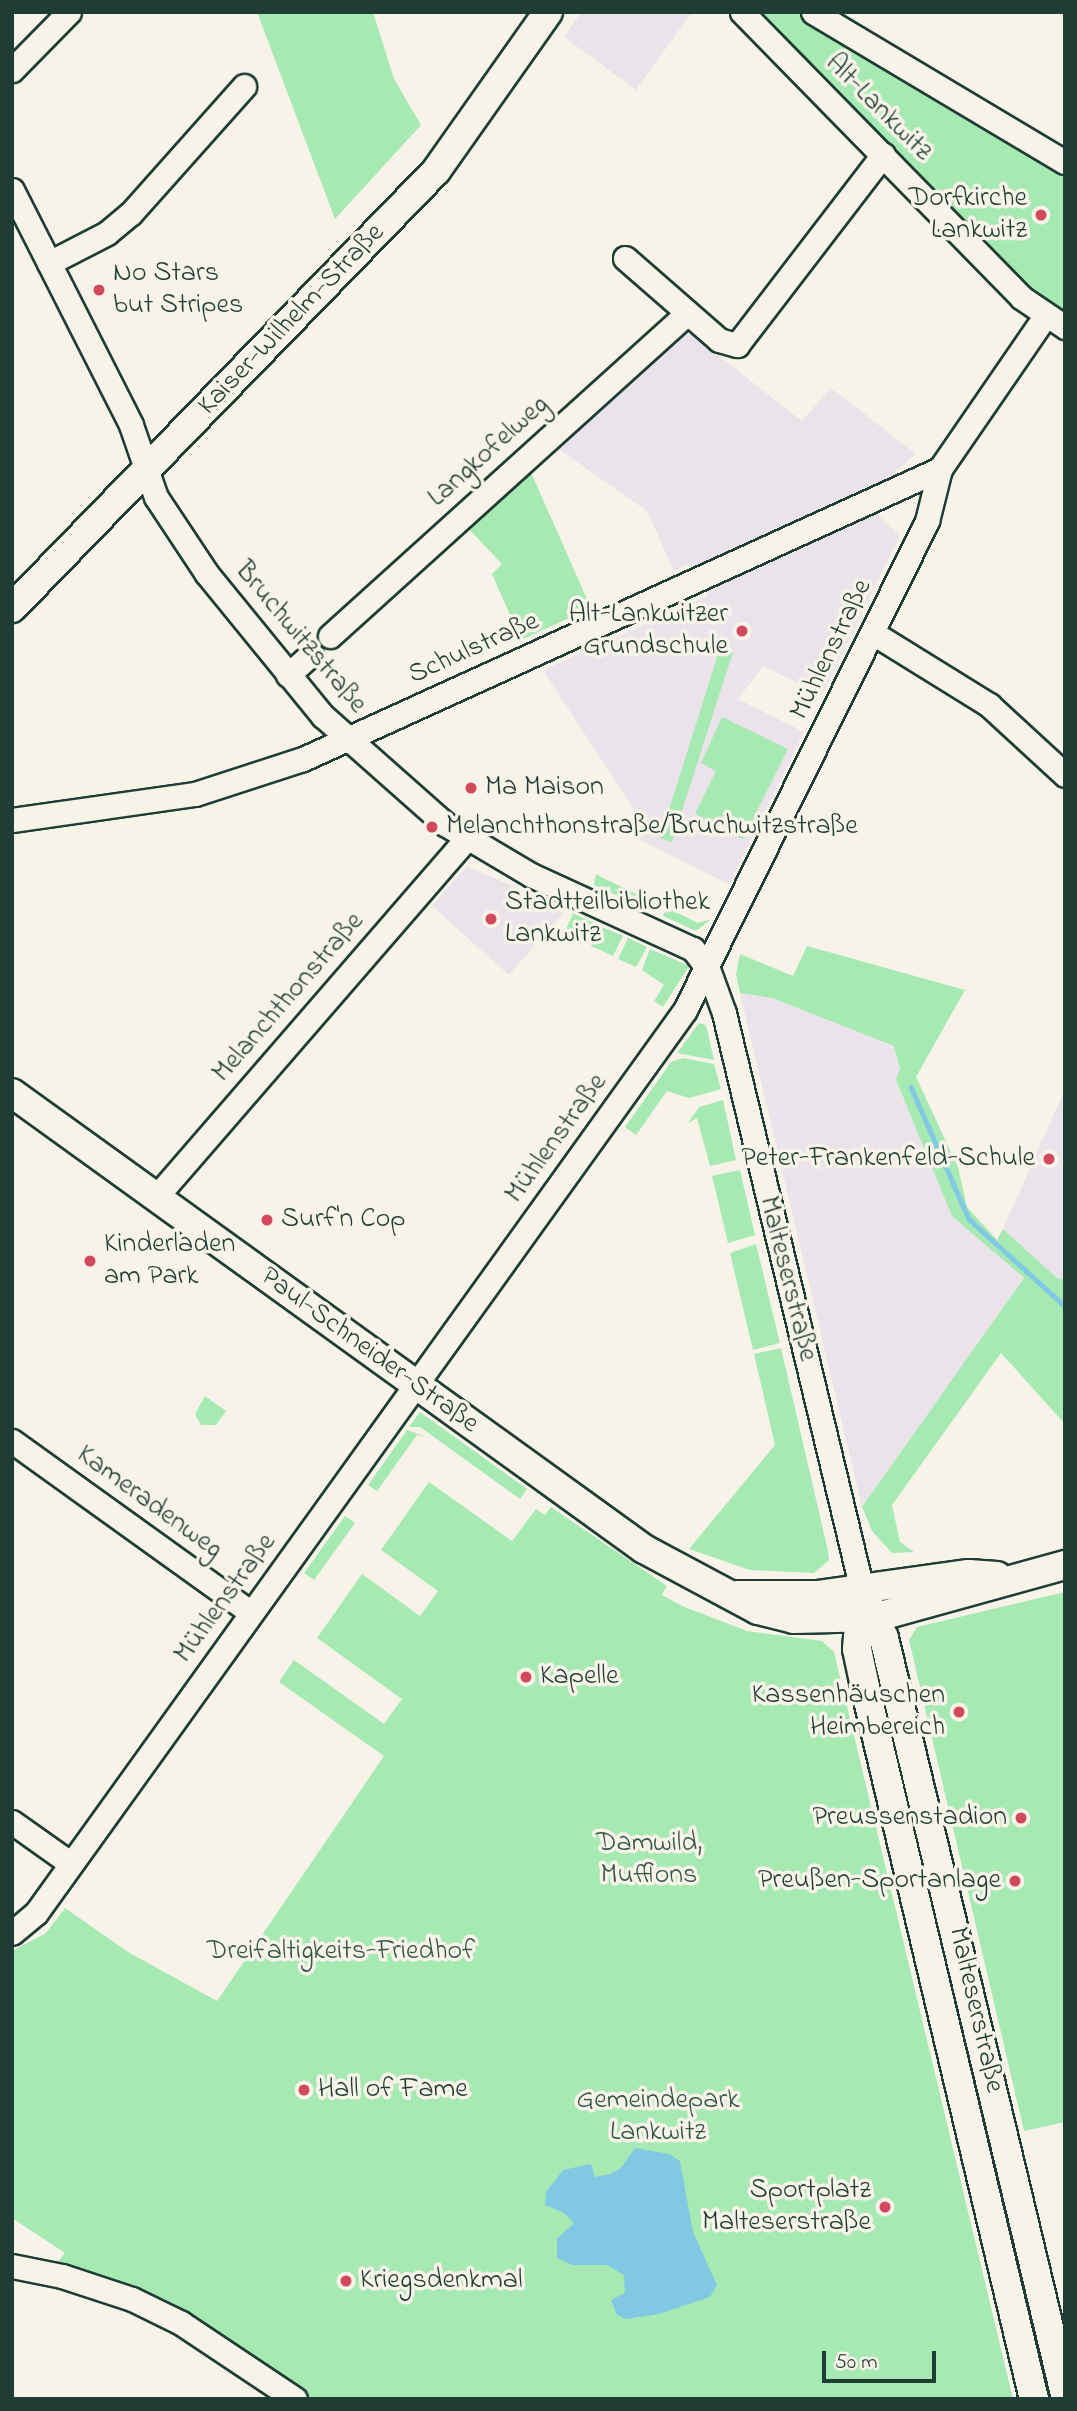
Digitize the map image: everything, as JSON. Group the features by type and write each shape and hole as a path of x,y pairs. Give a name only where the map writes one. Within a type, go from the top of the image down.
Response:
{"main road":[{"name":"Kaiser-Wilhelm-Straße","path":"12,608 142,462 416,168 527,12"},
{"name":"Kaiser-Wilhelm-Straße","path":"12,583 142,462 436,171 548,12"},
{"name":"Paul-Schneider-Straße","path":"12,1093 644,1549 678,1571 758,1610 794,1619 868,1618 1014,1577"},
{"path":"1014,1577 1065,1565"},
{"name":"Paul-Schneider-Straße","path":"734,1596 862,1590 970,1574 1014,1577"},
{"name":"Malteserstraße","path":"862,1590 971,1993 1065,2394"},
{"name":"Malteserstraße","path":"868,1618 857,1650 1034,2399"},
{"path":"941,2000 971,1993"}],"street":[{"path":"12,70 69,12"},
{"name":"Alt-Lankwitz","path":"742,12 1016,292 1055,321"},
{"name":"Alt-Lankwitz","path":"813,12 1065,162"},
{"path":"49,263 107,233 131,214 244,86"},
{"path":"625,258 725,345 742,342 883,156"},
{"name":"Bruchwitzstraße","path":"12,190 131,425 142,462 197,561 288,675 347,740 400,788 467,838 531,875 693,949 708,970"},
{"name":"Langkofelweg","path":"331,636 687,313"},
{"name":"Mühlenstraße","path":"12,1933 36,1913 251,1613 418,1387 685,1010 708,970 927,521 940,469 1055,321"},
{"name":"Schulstraße","path":"12,820 195,794 275,769 347,740 940,469"},
{"path":"873,633 989,705 1065,775"},
{"path":"288,675 311,654"},
{"name":"Melanchthonstraße","path":"156,1197 467,838"},
{"name":"Malteserstraße","path":"708,970 724,1013 862,1590"},
{"name":"Kameradenweg","path":"12,1441 251,1613"},
{"path":"12,1822 71,1864"},
{"path":"12,2266 132,2298 181,2323 295,2399"}],"shaded area":[{"path":"581,12 692,12 636,90 564,37"},
{"name":"Alt-Lankwitzer Grundschule","path":"691,334 802,421 831,388 916,454 883,483 858,496 900,536 822,695 763,666 738,699 804,732 729,884 632,836 642,822 543,670 707,596 692,563 674,571 647,511 554,446 677,335"},
{"path":"467,866 566,910 509,975 432,906"},
{"path":"740,993 772,998 894,1046 900,1070 896,1081 952,1215 1024,1278 862,1507"},
{"name":"Peter-Frankenfeld-Schule","path":"1065,1089 1065,1280 1057,1279 1003,1229"}],"green space":[{"path":"257,12 373,12 394,79 421,125 335,219"},
{"path":"755,12 802,12 1065,168 1065,319 1034,297"},
{"path":"529,468 591,608 521,640 492,574 502,564 466,526"},
{"path":"720,648 733,652 672,842 660,838"},
{"path":"722,717 788,749 743,839 695,814 716,771 701,763"},
{"path":"596,874 657,904 653,912 594,885"},
{"path":"667,908 698,923 711,919 696,931 663,916"},
{"path":"573,913 596,924 587,944 564,934"},
{"path":"600,926 623,936 613,956 591,946"},
{"path":"628,938 647,947 636,967 618,959"},
{"path":"807,946 965,990 916,1077 958,1167 967,1207 997,1240 1003,1229 1057,1278 1065,1280 1065,1424 1001,1353 892,1505 900,1542 914,1552 892,1553 872,1531 862,1507 1024,1278 952,1216 896,1080 900,1069 894,1046 772,998 740,993 736,974 740,954 793,976"},
{"path":"650,949 689,966 663,1007 654,1001 664,985 642,970"},
{"path":"699,1023 706,1025 714,1060 677,1053"},
{"path":"683,1058 714,1064 721,1089 689,1098 667,1091 636,1135 625,1127 671,1062"},
{"path":"723,1100 736,1160 710,1166 697,1118 688,1123 699,1107"},
{"path":"740,1170 755,1235 728,1243 712,1176"},
{"path":"756,1244 780,1343 753,1350 730,1253"},
{"path":"781,1348 828,1551 829,1560 814,1573 750,1570 689,1549 775,1445 754,1354"},
{"path":"205,1396 226,1411 216,1425 201,1425 195,1414"},
{"path":"420,1412 527,1489 520,1499 420,1427 409,1427"},
{"path":"407,1430 426,1437 417,1435 377,1491 368,1485"},
{"name":"Gemeindepark Lankwitz","path":"429,1482 512,1541 536,1509 545,1515 551,1507 667,1586 662,1595 682,1606 747,1631 822,1641 834,1652 1013,2399 314,2399 55,2265 65,2253 12,2218 12,1951 46,1933 65,1908 128,1952 217,2001 384,1756 279,1682 294,1660 384,1724 402,1699 317,1638 362,1574 420,1616 438,1591 381,1550"},
{"path":"345,1516 355,1523 314,1580 304,1573"},
{"name":"Preußen-Sportanlage","path":"1065,1592 1065,2122 1024,2131 909,1640 917,1627"},
{"path":"883,1692 959,1989 951,1991 880,1693"},
{"path":"962,2001 1057,2399 1042,2399 953,2003"}],"water":[{"path":"635,2148 669,2154 680,2161 693,2232 717,2285 710,2297 659,2314 626,2319 617,2315 611,2300 625,2293 624,2275 607,2265 572,2265 557,2258 557,2239 574,2223 564,2213 545,2205 546,2192 563,2170 591,2164 595,2177 610,2174 621,2168"}],"waterway":[{"path":"911,1087 969,1219 1065,1306"}],"place":[{"name":"Dorfkirche Lankwitz","path":"1041,215"},
{"name":"No Stars but Stripes","path":"99,290"},
{"name":"Alt-Lankwitzer Grundschule","path":"742,631"},
{"name":"Ma Maison","path":"471,788"},
{"name":"Melanchthonstraße/Bruchwitzstraße","path":"432,827"},
{"name":"Stadtteilbibliothek Lankwitz","path":"491,919"},
{"name":"Peter-Frankenfeld-Schule","path":"1049,1159"},
{"name":"Surf'n Cop","path":"267,1220"},
{"name":"Kinderladen am Park","path":"90,1261"},
{"name":"Kapelle","path":"526,1677"},
{"name":"Kassenhäuschen Heimbereich","path":"959,1712"},
{"name":"Preussenstadion","path":"1021,1818"},
{"name":"Preußen-Sportanlage","path":"1015,1881"},
{"name":"Hall of Fame","path":"304,2090"},
{"name":"Sportplatz Malteserstraße","path":"885,2207"},
{"name":"Kriegsdenkmal","path":"346,2281"}],"park label":[{"name":"Damwild, Mufflons","path":"649,1860"},
{"name":"Dreifaltigkeits-Friedhof","path":"341,1952"}]}
